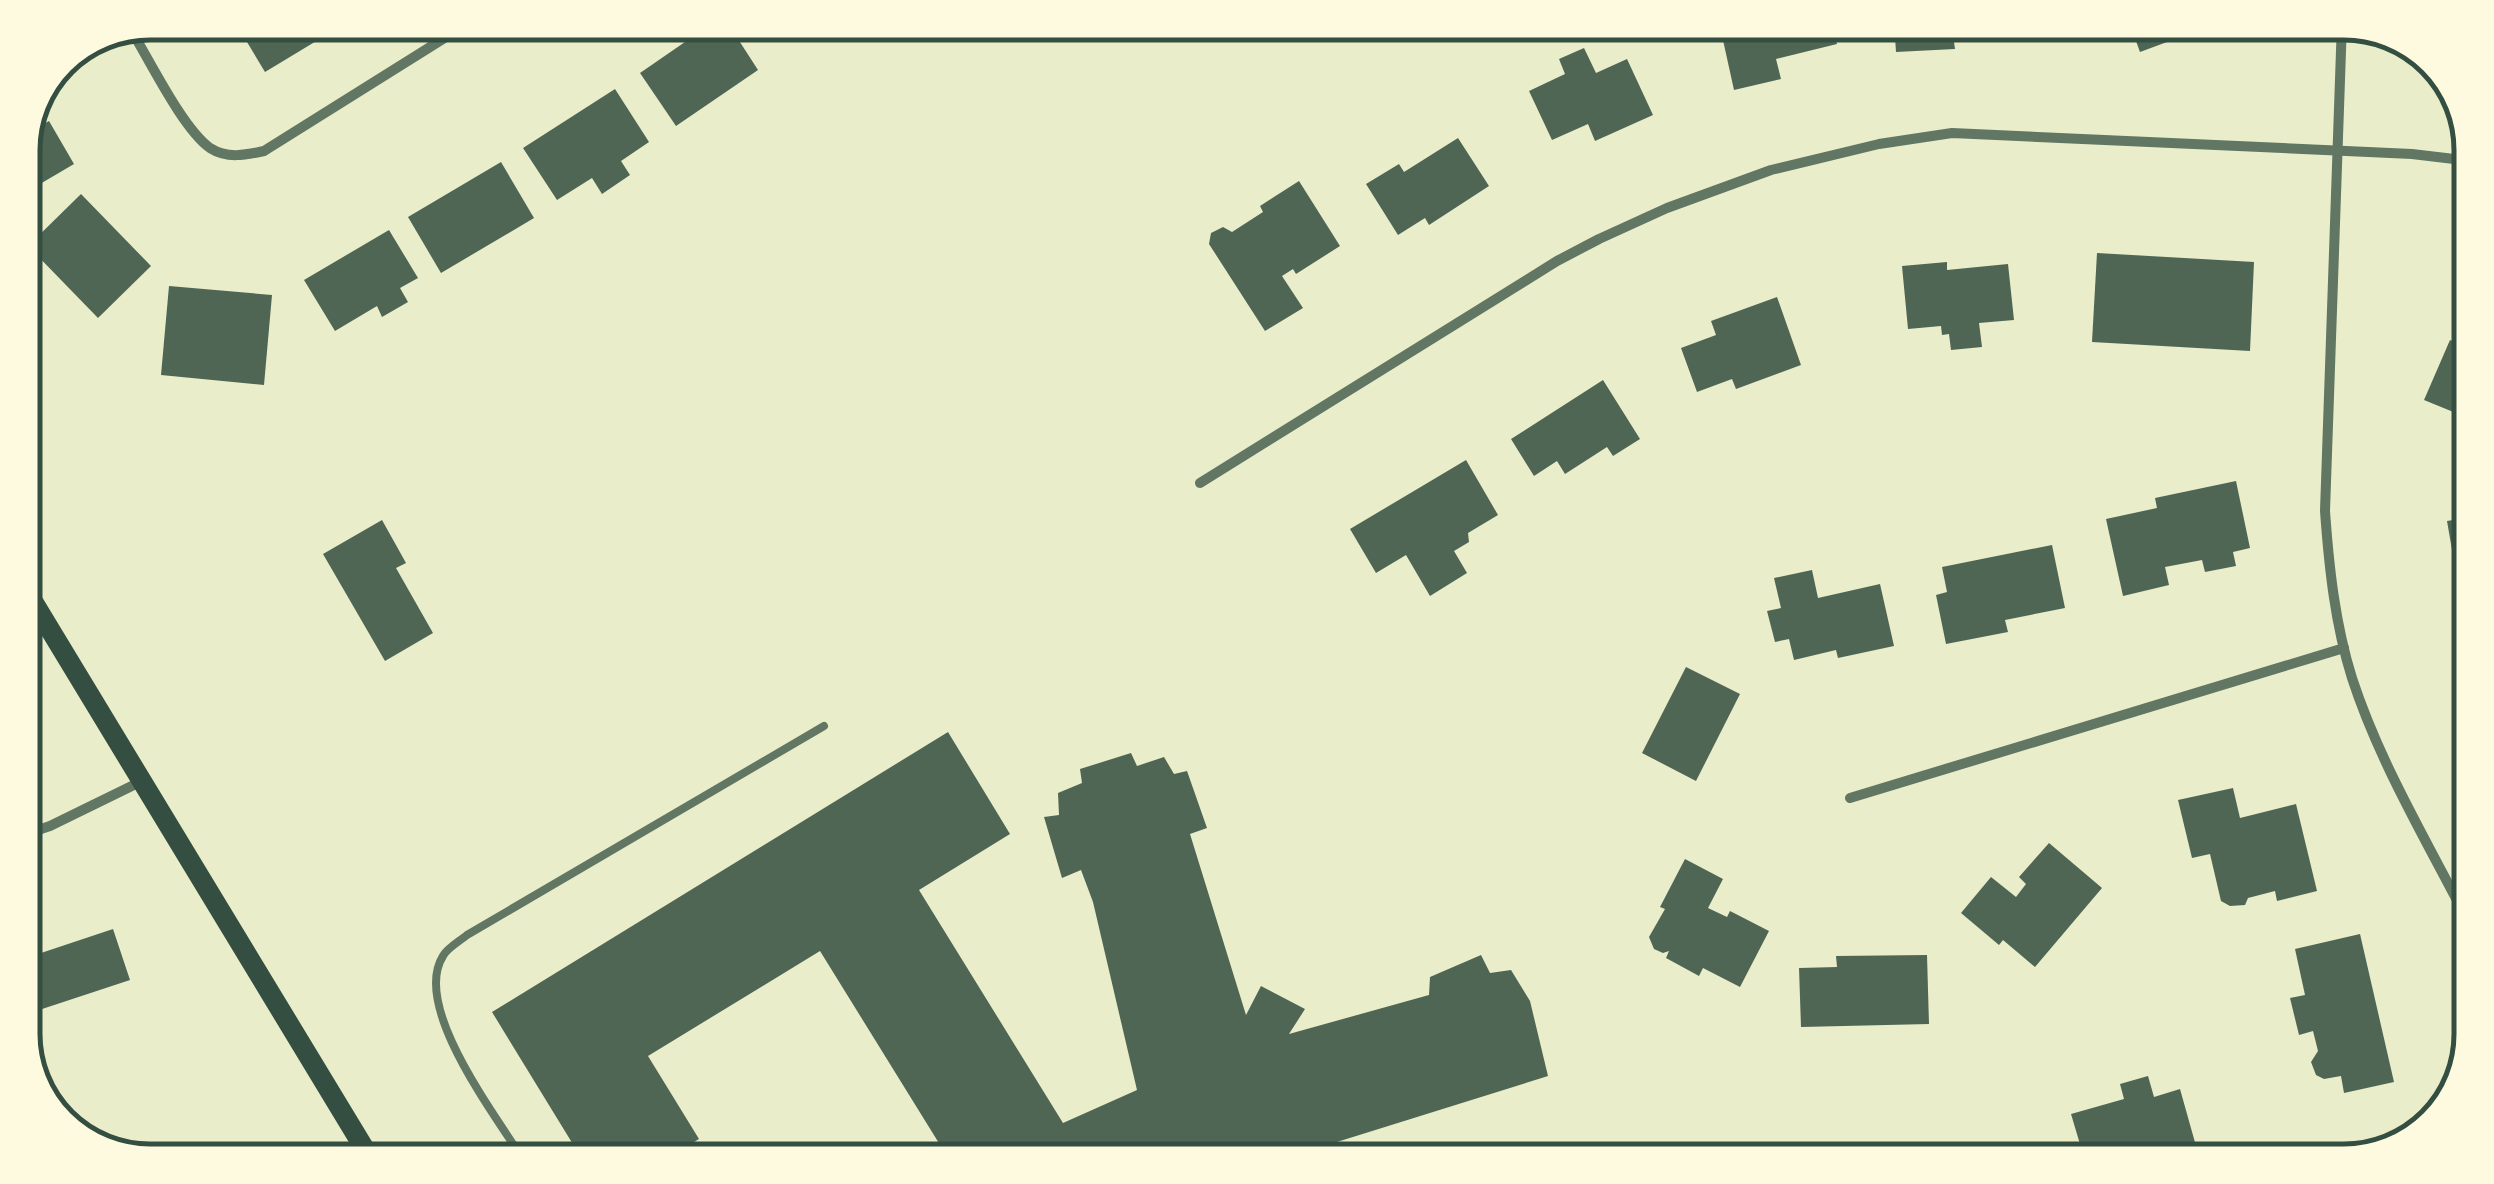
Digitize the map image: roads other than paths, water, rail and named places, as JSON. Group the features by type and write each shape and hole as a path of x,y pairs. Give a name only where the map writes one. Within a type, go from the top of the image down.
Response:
{"main road":[{"path":"40,613 361,1144"}],"street":[{"path":"138,41 193,132 212,150 237,156 264,151 441,40"},
{"path":"2341,40 2325,511 2330,574 2344,648 2374,738 2454,894"},
{"path":"1200,483 1557,261 1667,208 1772,170 1879,144 1952,133 2338,150 2454,160"},
{"path":"1850,798 2344,648"},
{"path":"40,828 142,781"}],"lane":[{"path":"513,1144 446,1033 434,993 442,956 466,935 824,726"}]}
